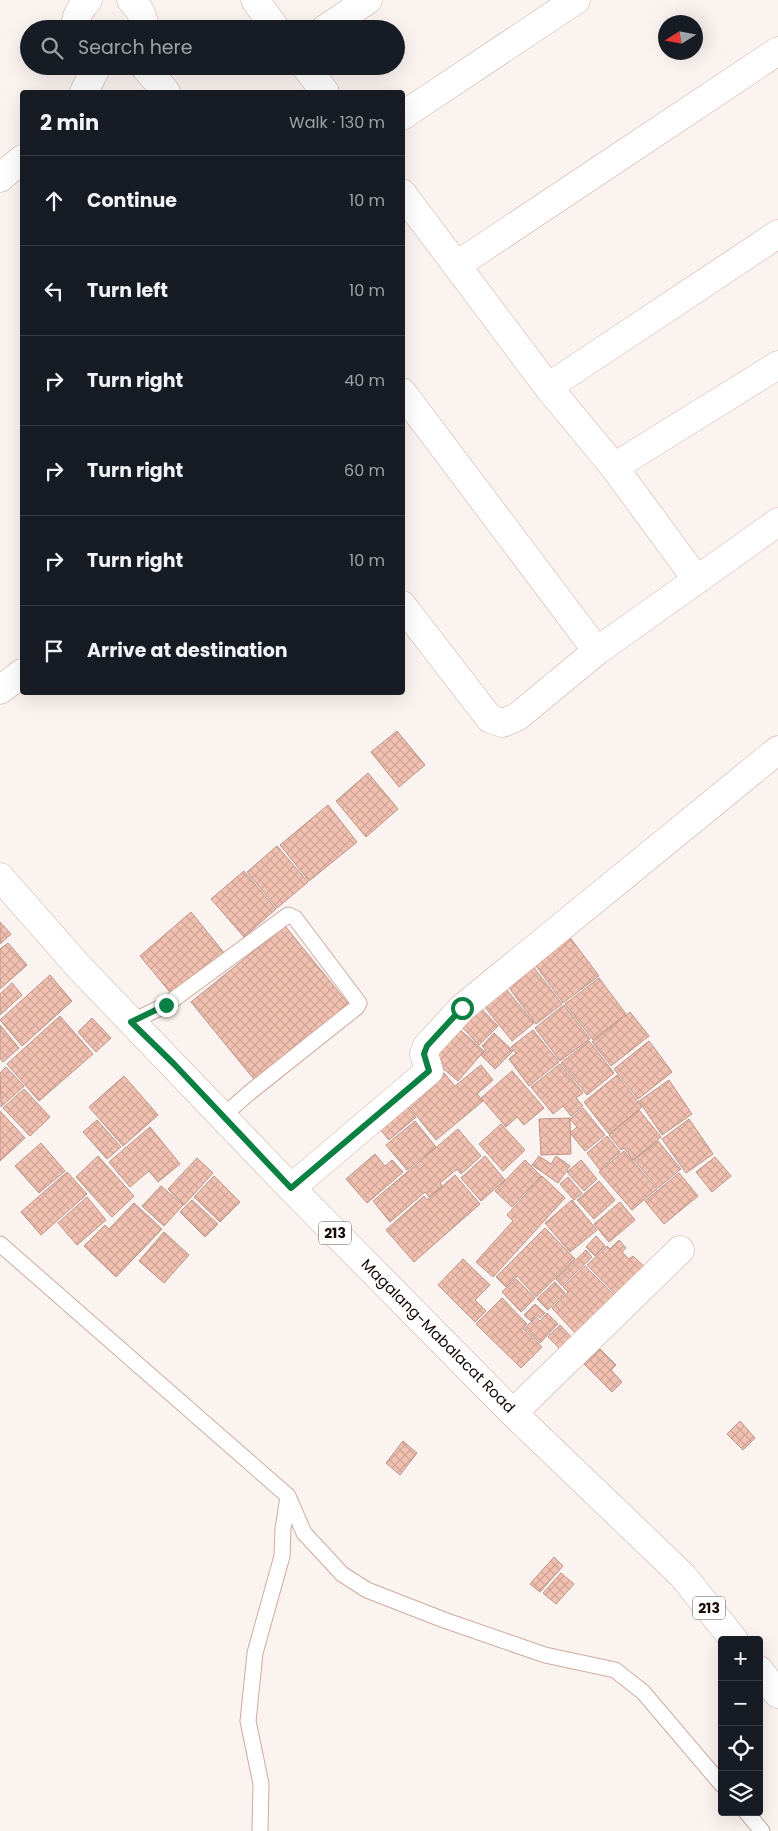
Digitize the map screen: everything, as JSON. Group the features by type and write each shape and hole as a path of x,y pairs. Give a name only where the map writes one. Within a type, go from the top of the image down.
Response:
{"street":[{"path":"75,20 80,9 88,0"},
{"path":"255,0 269,20"},
{"path":"338,20 368,0"},
{"path":"405,114 576,0"},
{"path":"457,265 778,51"},
{"path":"85,90 92,75"},
{"path":"152,75 164,90"},
{"path":"312,75 323,90"},
{"path":"0,178 20,161"},
{"path":"405,197 548,387 614,467 697,580"},
{"path":"548,387 778,234"},
{"path":"614,467 778,365"},
{"path":"405,396 598,651"},
{"path":"405,609 490,719 503,724 516,717 598,651 778,522"},
{"path":"0,690 20,675"},
{"path":"291,1188 429,1071 424,1054 427,1046 462,1008 778,750"},
{"name":"Magalang-Mabalacat Road","path":"0,877 79,967 291,1188 513,1413 683,1576 731,1636"},
{"path":"513,1413 680,1250"},
{"path":"763,1675 778,1694"}],"lane":[{"path":"131,1022 166,1005 288,915 295,918 359,1003 357,1007 223,1116"},
{"path":"0,1244 288,1496 304,1533 342,1574 367,1590 444,1620 545,1655 615,1670 643,1692 718,1780"},
{"path":"260,1831 261,1784 248,1721 255,1653 282,1556 283,1529 288,1496"},
{"path":"749,1816 762,1831"}],"building":[{"path":"397,731 425,765 399,787 371,752"},
{"path":"368,773 398,809 366,837 336,801"},
{"path":"328,805 357,842 309,881 280,845"},
{"path":"277,846 308,882 277,908 247,872"},
{"path":"244,871 276,909 244,937 211,899"},
{"path":"191,912 225,954 174,997 140,956"},
{"path":"0,922 11,934 0,944"},
{"path":"285,926 350,1006 257,1083 191,1002"},
{"path":"569,936 599,976 563,1003 534,963"},
{"path":"8,943 27,965 0,989 0,949"},
{"path":"532,965 562,1004 536,1024 507,985"},
{"path":"50,975 72,1001 22,1046 0,1020"},
{"path":"599,978 626,1014 593,1040 565,1004"},
{"path":"12,983 22,995 0,1015 0,994"},
{"path":"506,989 534,1023 512,1041 484,1006"},
{"path":"477,1004 498,1026 479,1045 458,1023"},
{"path":"564,1005 590,1039 560,1061 535,1028"},
{"path":"630,1012 649,1036 611,1066 592,1042"},
{"path":"60,1016 93,1054 39,1101 7,1064"},
{"path":"92,1018 111,1038 96,1052 78,1032"},
{"path":"0,1025 19,1048 3,1062 0,1058"},
{"path":"458,1028 484,1051 458,1081 432,1059"},
{"path":"533,1030 559,1062 529,1086 509,1059 516,1053 511,1047"},
{"path":"494,1033 513,1051 495,1069 481,1055 486,1050 482,1046"},
{"path":"589,1041 614,1073 587,1095 561,1063"},
{"path":"649,1041 672,1072 638,1099 614,1069"},
{"path":"560,1064 583,1093 576,1098 583,1106 571,1116 563,1106 553,1114 531,1087"},
{"path":"481,1065 493,1080 477,1094 483,1101 436,1140 407,1104 444,1073 455,1086"},
{"path":"6,1067 24,1086 1,1107 0,1073"},
{"path":"512,1071 544,1108 524,1125 517,1117 506,1127 481,1098"},
{"path":"617,1075 642,1107 609,1134 584,1102"},
{"path":"124,1076 158,1115 123,1146 89,1107"},
{"path":"669,1080 692,1114 662,1135 639,1101"},
{"path":"24,1089 50,1117 30,1136 3,1108"},
{"path":"405,1104 416,1117 389,1140 378,1127"},
{"path":"583,1108 605,1135 585,1151 570,1133 577,1127 570,1119"},
{"path":"639,1110 661,1137 633,1160 624,1148 621,1150 609,1135"},
{"path":"0,1111 25,1138 0,1161"},
{"path":"570,1118 571,1154 541,1155 539,1119"},
{"path":"689,1119 713,1154 686,1173 662,1139"},
{"path":"97,1120 121,1147 107,1159 83,1132"},
{"path":"415,1121 436,1147 407,1170 386,1145"},
{"path":"501,1124 525,1150 503,1171 479,1144"},
{"path":"150,1127 180,1164 158,1182 149,1171 130,1187 109,1162"},
{"path":"458,1129 481,1156 461,1174 457,1169 440,1183 442,1186 429,1197 425,1192 390,1222 373,1201"},
{"path":"607,1136 620,1152 600,1170 587,1153"},
{"path":"658,1141 681,1169 658,1188 634,1160"},
{"path":"41,1143 65,1171 39,1193 15,1166"},
{"path":"624,1151 657,1189 632,1210 599,1172"},
{"path":"375,1154 385,1166 392,1160 403,1172 367,1203 346,1179"},
{"path":"98,1156 134,1196 112,1217 76,1177"},
{"path":"485,1156 505,1180 481,1201 461,1178"},
{"path":"539,1156 551,1164 556,1156 570,1166 558,1183 532,1165"},
{"path":"715,1157 731,1176 712,1192 696,1172"},
{"path":"197,1158 213,1173 184,1205 168,1189"},
{"path":"525,1160 541,1176 512,1207 495,1191"},
{"path":"581,1160 597,1179 584,1191 567,1172"},
{"path":"67,1172 87,1194 41,1235 21,1212"},
{"path":"679,1173 698,1196 664,1224 645,1201"},
{"path":"455,1175 480,1204 414,1262 386,1230 424,1196 427,1200"},
{"path":"214,1176 240,1202 220,1222 194,1197"},
{"path":"542,1176 565,1198 493,1277 476,1262 513,1221 507,1215"},
{"path":"568,1177 582,1193 574,1200 560,1184"},
{"path":"599,1181 615,1200 594,1219 577,1200"},
{"path":"161,1186 183,1205 164,1226 142,1206"},
{"path":"87,1197 106,1220 77,1245 58,1223"},
{"path":"192,1200 218,1224 205,1237 180,1212"},
{"path":"572,1200 597,1230 570,1252 545,1223"},
{"path":"620,1202 635,1220 609,1242 594,1224"},
{"path":"134,1203 162,1229 116,1277 84,1246 105,1225 109,1229"},
{"path":"545,1228 575,1259 536,1297 517,1276 506,1287 496,1277"},
{"path":"164,1232 189,1255 164,1283 139,1261"},
{"path":"596,1236 605,1246 595,1256 586,1247"},
{"path":"619,1240 626,1248 622,1252 629,1259 633,1256 651,1273 622,1301 587,1265 607,1246 610,1249"},
{"path":"586,1250 592,1257 562,1286 556,1279"},
{"path":"463,1259 490,1285 475,1300 486,1311 475,1322 438,1285"},
{"path":"585,1266 617,1298 577,1335 552,1308 568,1292 563,1287"},
{"path":"516,1279 535,1298 521,1312 502,1292"},
{"path":"555,1282 565,1293 548,1310 537,1299"},
{"path":"502,1298 527,1324 523,1328 542,1347 521,1368 476,1324"},
{"path":"535,1304 545,1313 540,1318 536,1315 531,1321 524,1315"},
{"path":"547,1313 558,1324 540,1343 525,1328 536,1317 540,1321"},
{"path":"560,1325 573,1339 562,1351 548,1337"},
{"path":"600,1349 616,1365 611,1370 622,1382 612,1392 584,1364"},
{"path":"740,1421 755,1438 743,1450 727,1434"},
{"path":"403,1441 417,1453 400,1475 386,1463"},
{"path":"554,1557 563,1566 540,1592 530,1584"},
{"path":"561,1573 574,1584 556,1604 543,1593"}],"route":[{"path":"166,1005 131,1022 174,1064 291,1188 429,1071 424,1054 427,1046 462,1008"}]}
